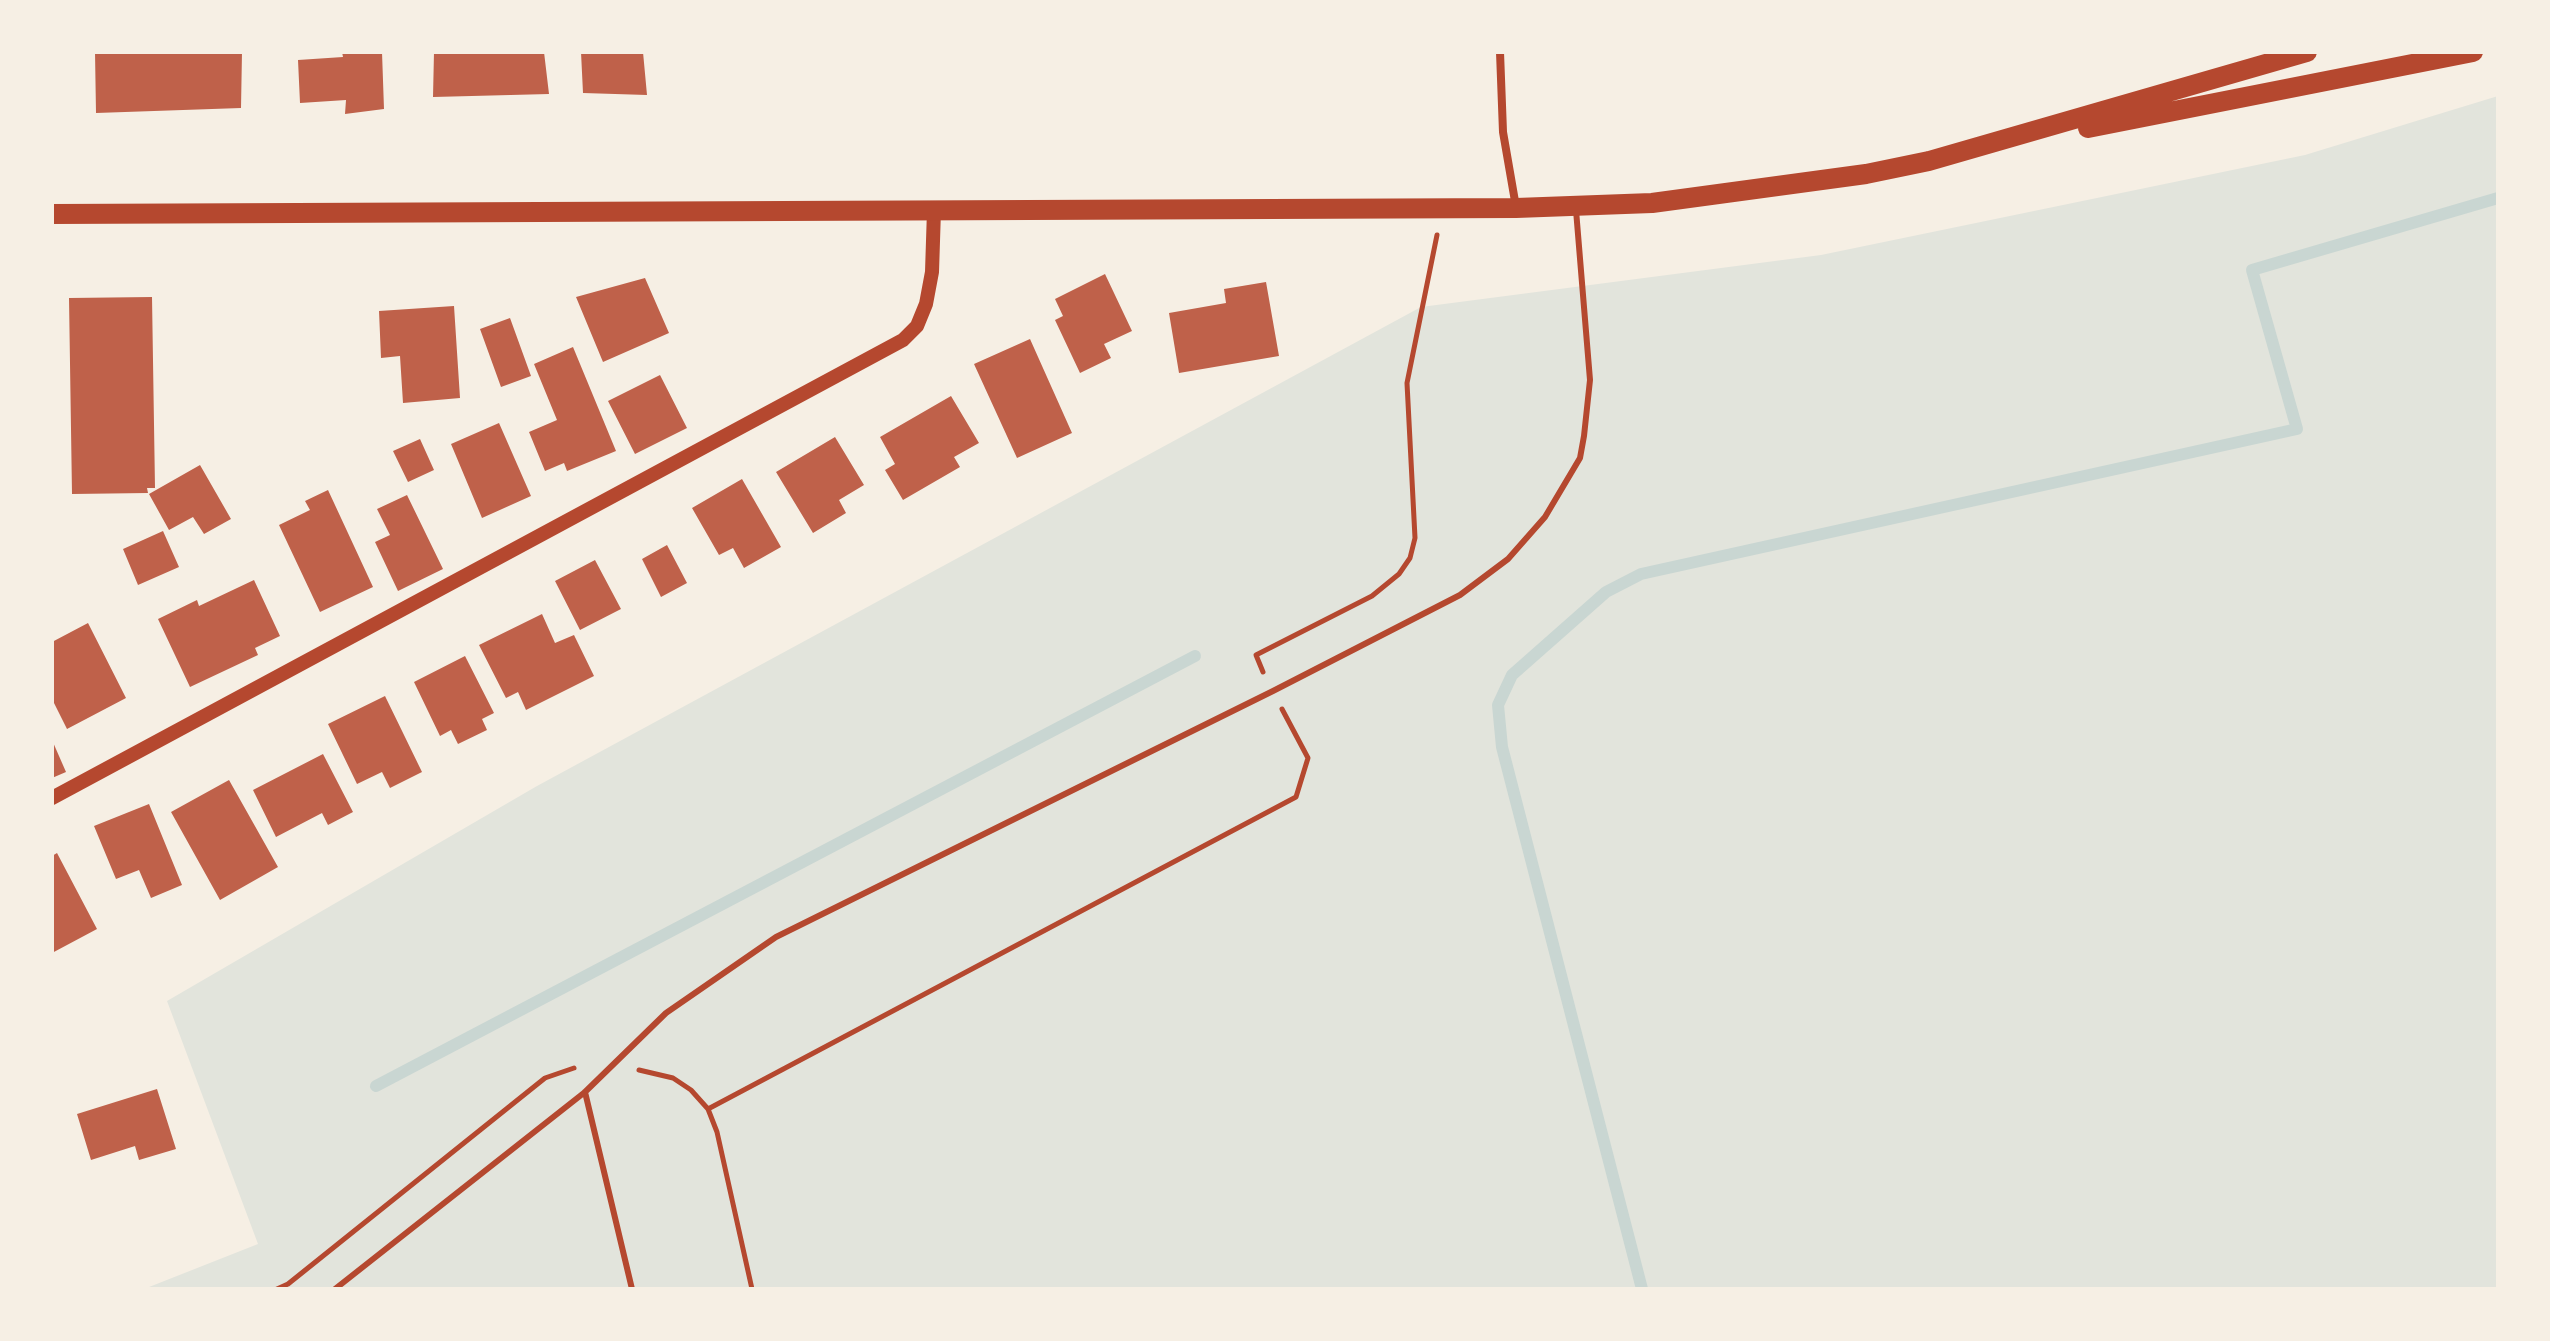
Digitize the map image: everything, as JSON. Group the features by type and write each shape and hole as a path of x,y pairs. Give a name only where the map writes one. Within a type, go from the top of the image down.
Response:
{"main road":[{"path":"1963,152 2307,52"},
{"path":"52,214 1516,208 1652,203 1866,174 1963,152 2473,52"}],"street":[{"path":"1500,52 1503,132 1516,208"},
{"path":"52,798 903,340 917,326 926,304 932,272 934,210"}],"lane":[{"path":"335,1289 585,1092 666,1013 776,937 1446,602 1508,559 1545,517 1580,458 1589,412 1590,380 1576,207"},
{"path":"585,1092 632,1289"}],"path":[{"path":"277,1289 288,1284 545,1078 584,1066 648,1071 673,1078 691,1090 708,1109 717,1132 752,1289"}],"shaded area":[{"path":"2498,96 2498,1289 144,1289 258,1244 167,1001 537,786 1421,307 1821,255 2305,155"}],"building":[{"path":"95,52 242,52 241,108 96,113"},
{"path":"342,52 382,52 384,109 345,114 346,100 300,103 298,60 343,57"},
{"path":"434,52 544,52 549,94 433,97"},
{"path":"581,52 643,52 647,95 583,93"},
{"path":"1105,274 1132,331 1104,344 1111,358 1080,373 1055,320 1063,316 1055,299"},
{"path":"645,278 669,333 603,362 576,297"},
{"path":"1266,282 1279,356 1179,373 1169,313 1226,303 1224,289"},
{"path":"152,297 155,488 147,488 148,493 72,494 69,298"},
{"path":"454,306 460,398 403,403 400,356 381,358 379,311"},
{"path":"510,318 531,376 501,387 480,329"},
{"path":"1030,339 1072,433 1017,458 974,364"},
{"path":"573,347 616,451 567,471 564,463 545,471 529,432 557,420 534,364"},
{"path":"660,375 687,428 635,454 608,401"},
{"path":"951,396 979,443 954,457 960,467 903,500 885,470 895,464 880,437"},
{"path":"499,423 531,496 482,518 451,444"},
{"path":"835,437 864,485 839,500 846,513 813,533 776,472"},
{"path":"420,439 434,470 408,482 393,451"},
{"path":"200,465 231,519 204,534 193,517 169,530 149,494"},
{"path":"742,479 781,547 744,568 733,548 719,555 692,508"},
{"path":"328,490 373,587 320,612 279,525 310,510 305,501"},
{"path":"407,495 443,569 398,591 375,542 390,535 377,509"},
{"path":"163,531 179,567 138,585 123,549"},
{"path":"667,545 687,583 661,597 642,559"},
{"path":"595,560 621,609 580,630 555,581"},
{"path":"254,580 280,636 255,648 258,655 190,687 158,619 197,600 199,606"},
{"path":"542,614 555,643 574,635 594,676 526,710 518,692 506,698 479,645"},
{"path":"88,623 126,698 67,729 52,699 52,642"},
{"path":"465,656 494,713 482,719 487,730 458,744 451,730 440,736 414,682"},
{"path":"385,696 422,772 390,788 382,772 357,784 328,724"},
{"path":"52,740 66,772 52,778"},
{"path":"323,754 353,812 328,825 322,813 276,837 253,790"},
{"path":"229,780 278,867 220,900 171,812"},
{"path":"149,804 182,885 151,898 139,870 116,879 94,826"},
{"path":"57,853 97,929 52,953 52,856"},
{"path":"157,1089 176,1149 139,1160 135,1146 91,1160 77,1114"}],"waterway":[{"path":"1642,1289 1502,747 1498,705 1512,675 1606,592 1641,574 2297,429 2252,270 2498,198"},
{"path":"376,1086 1195,656"}]}
